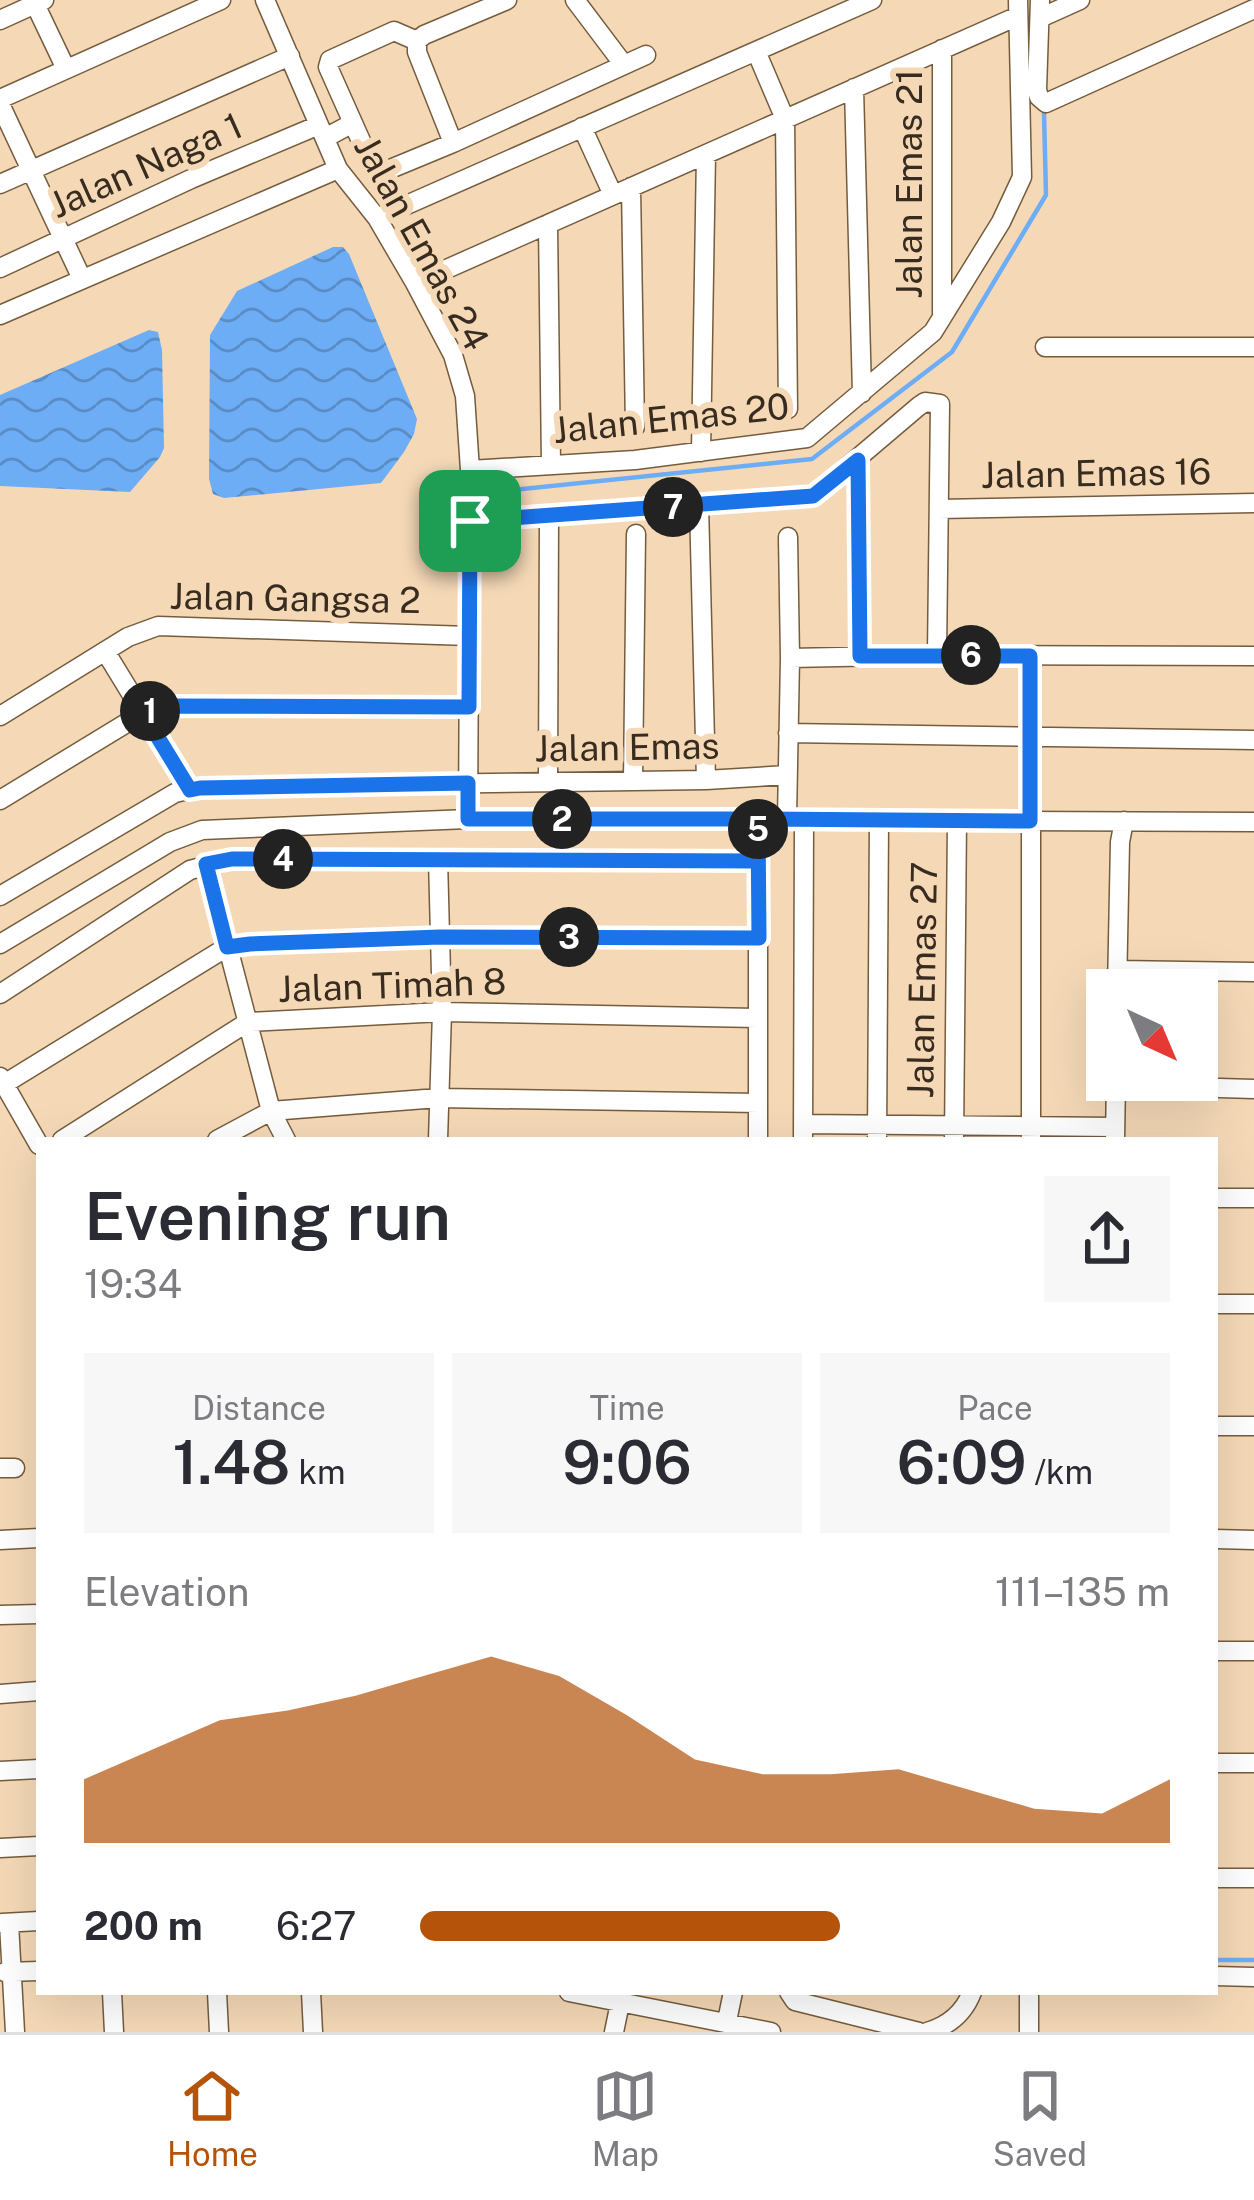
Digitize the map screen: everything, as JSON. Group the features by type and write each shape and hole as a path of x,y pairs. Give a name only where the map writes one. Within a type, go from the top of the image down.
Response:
{"street":[{"path":"82,279 0,102 221,0"},
{"path":"453,143 417,52 417,41 507,0"},
{"path":"574,0 624,65"},
{"path":"377,218 872,0"},
{"path":"1080,0 1040,9 1037,90 1046,103 1254,9"},
{"path":"0,20 39,2 66,69"},
{"name":"Jalan Emas 24","path":"273,3 338,169 377,218 415,283 453,355 465,396 470,470 468,819"},
{"name":"Jalan Emas 20","path":"415,283 942,49 1018,8 1022,177 1001,221 933,332 862,393 807,438 700,452 470,470"},
{"path":"417,41 394,31 330,60 328,68 352,123 373,167 383,172 646,55"},
{"name":"Jalan Emas 21","path":"942,49 942,318"},
{"path":"756,51 785,119 788,409"},
{"path":"0,184 290,56"},
{"path":"854,88 862,393"},
{"name":"Jalan Naga 1","path":"0,268 191,179 352,123"},
{"path":"582,127 622,191 635,427"},
{"path":"700,452 706,154"},
{"path":"0,315 338,169"},
{"path":"548,224 551,465"},
{"path":"1045,346 1254,347"},
{"path":"470,521 813,496 925,402 940,404 937,655"},
{"path":"858,460 860,656"},
{"name":"Jalan Emas 16","path":"939,509 1254,502"},
{"path":"699,505 706,780"},
{"path":"548,781 549,517"},
{"path":"633,781 636,534"},
{"path":"788,537 787,775 795,819 803,1132 1114,1134 1115,1101"},
{"name":"Jalan Gangsa 2","path":"0,716 105,650 158,626 469,636"},
{"path":"0,896 175,794 190,790 105,650"},
{"path":"1030,656 1031,1133"},
{"path":"790,658 1254,656"},
{"path":"0,800 143,713 178,706 469,707"},
{"path":"788,733 1254,740"},
{"name":"Jalan Emas","path":"190,790 787,775"},
{"path":"0,944 170,842 202,830 468,819 1254,822"},
{"path":"758,819 758,1137"},
{"path":"877,1132 878,820"},
{"name":"Jalan Emas 27","path":"954,1132 958,820"},
{"path":"1117,969 1124,821"},
{"path":"0,994 190,870 232,859 757,861"},
{"path":"438,860 442,1012 438,1137"},
{"path":"206,864 271,1112 284,1137"},
{"path":"36,1140 2,1080 227,947 440,937 759,938"},
{"path":"1218,974 1254,972"},
{"name":"Jalan Timah 8","path":"67,1137 248,1022 442,1012 758,1018"},
{"path":"1218,1087 1254,1088"},
{"path":"223,1137 271,1112 438,1098 758,1103"},
{"path":"1218,1198 1254,1198"},
{"path":"1218,1304 1254,1304"},
{"path":"1218,1426 1254,1426"},
{"path":"0,1540 36,1538"},
{"path":"1218,1539 1254,1540"},
{"path":"0,1615 36,1613"},
{"path":"1218,1651 1254,1651"},
{"path":"0,1694 36,1691"},
{"path":"1218,1763 1254,1763"},
{"path":"0,1772 36,1769"},
{"path":"0,1848 36,1846"},
{"path":"1218,1878 1254,1878"},
{"path":"15,2032 4,1923 36,1921"},
{"path":"6,1972 36,1971"},
{"path":"1218,1976 1254,1977"},
{"path":"112,1995 114,2032"},
{"path":"217,1995 219,2032"},
{"path":"311,1995 313,2032"},
{"path":"583,1995 771,2032"},
{"path":"727,2021 732,1995"},
{"path":"791,1995 795,2001 923,2032 956,2018 971,1995"},
{"path":"1029,1995 1029,2032"},
{"path":"614,2032 620,2003"}],"water":[{"path":"333,247 343,247 349,254 417,419 414,434 381,483 224,498 213,494 209,479 210,335 237,291"},
{"path":"149,330 158,332 162,350 164,448 130,492 0,486 0,395"}],"waterway":[{"path":"494,492 812,459 952,352 1046,195 1044,113"},
{"path":"1218,1960 1254,1960"}],"route":[{"path":"470,521 469,707 178,706 143,713 190,790 468,783 468,819 758,819 759,938 440,937 227,947 206,864 232,859 757,861 758,819 1030,821 1030,656 860,656 858,460 813,496 470,521"}]}
